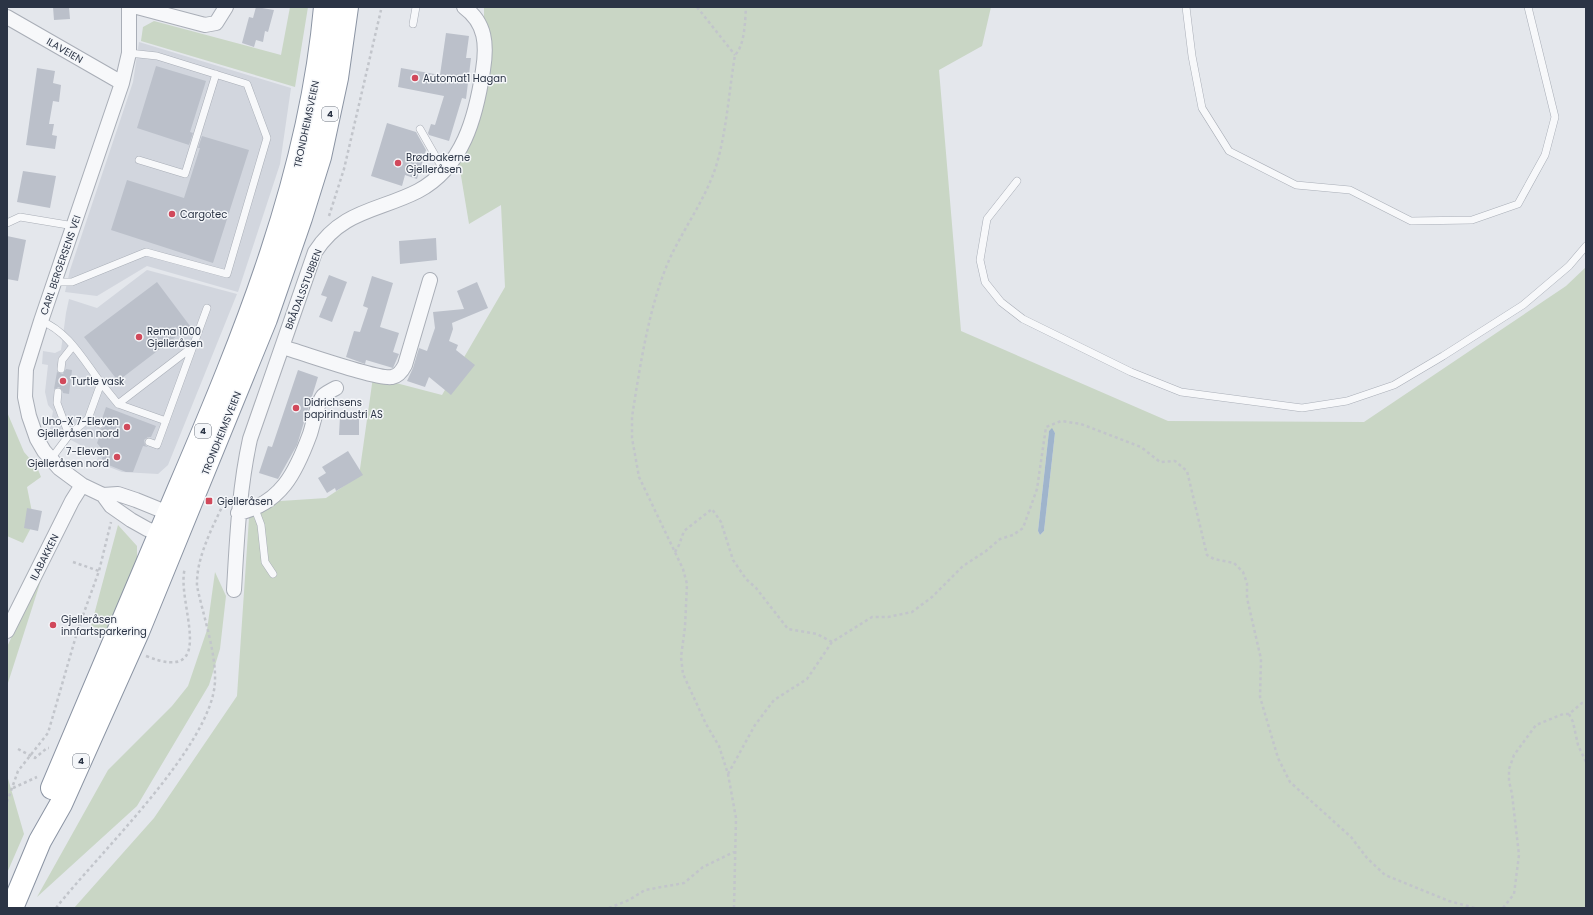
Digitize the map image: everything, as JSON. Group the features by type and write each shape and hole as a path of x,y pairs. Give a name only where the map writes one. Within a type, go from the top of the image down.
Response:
{"highway":[{"name":"TRONDHEIMSVEIEN","path":"170,533 168,513 242,334 278,232 292,185 310,109 318,67 325,7"},
{"name":"TRONDHEIMSVEIEN","path":"12,908 40,841 61,804 121,672 170,533 255,348 309,192 330,115 343,47 347,7"}],"street":[{"name":"CARL BERGERSENS VEI","path":"129,7 129,53 122,83 26,369 25,397 32,428 37,439 59,468 82,485 103,495 115,509 147,529 170,533"},
{"path":"137,7 204,25 216,23 226,7"},
{"name":"BRÅDALSSTUBBEN","path":"234,590 238,513 250,439 315,252 322,242 345,222 370,209 418,191 433,181 460,150 472,122 485,58 483,30 472,13 464,7"},
{"name":"ILAVEIEN","path":"7,17 122,83"},
{"path":"282,347 373,375 390,378 396,376 405,365 430,280"},
{"path":"238,513 255,509 272,498 292,474 310,434 322,397 336,388"},
{"name":"ILABAKKEN","path":"7,631 72,501 82,485"},
{"name":"CARL BERGERSENS VEI","path":"103,495 118,494 168,513"}],"lane":[{"path":"413,24 416,7"},
{"path":"1186,7 1192,56 1202,108 1229,151 1296,185 1350,190 1411,221 1472,220 1518,204 1545,154 1555,117 1528,7"},
{"path":"55,282 72,282 146,252 227,274 266,138 247,84 158,56 129,53"},
{"path":"139,160 186,174 216,74"},
{"path":"420,129 444,170"},
{"path":"1017,181 987,219 980,260 985,282 1001,302 1024,318 1131,372 1181,392 1302,408 1346,401 1394,385 1443,356 1523,304 1569,266 1586,246"},
{"path":"7,223 20,217 74,226"},
{"path":"150,442 157,445 207,308"},
{"path":"41,321 52,325 64,334 118,404 166,421"},
{"path":"61,369 62,360 72,346"},
{"path":"118,404 192,348"},
{"path":"51,459 69,435 88,420 101,383"},
{"path":"58,392 57,403 69,435"},
{"path":"88,420 100,424"},
{"path":"255,509 261,525 265,562 273,574"}],"path":[{"path":"697,7 735,55"},
{"path":"734,908 734,852 736,818 728,774 719,746 706,724 683,674 681,657 685,627 687,584 683,569 639,477 632,438 632,417 656,294 670,259 708,187 716,164 722,142 735,55 738,52 743,35 746,7"},
{"path":"728,774 755,725 764,712 774,700 807,679 832,642 872,617 888,617 912,612 932,597 963,566 986,551 1000,539 1013,535 1022,528 1037,490 1046,427 1061,421 1081,424 1141,447 1160,462 1175,461 1187,471 1207,555 1227,563 1234,563 1243,572 1247,583 1246,598 1261,659 1260,697 1278,758 1290,782 1351,837 1367,858 1385,875 1449,902 1476,908"},
{"path":"7,802 18,772 48,733 78,629 99,571 115,509"},
{"path":"675,552 680,546 684,531 712,509 721,522 733,560 746,579 756,588 788,629 817,634 832,642"},
{"path":"73,562 99,571"},
{"path":"140,654 162,663 170,663 182,658 189,650 191,638 182,582 187,562"},
{"path":"78,629 102,636"},
{"path":"1503,908 1514,894 1519,855 1512,794 1509,781 1509,769 1514,755 1536,725 1562,714 1569,714 1582,703 1586,703"},
{"path":"1569,714 1573,722 1578,745 1586,762"},
{"path":"18,749 35,758 47,748 54,749"},
{"path":"12,788 25,784 40,775"},
{"path":"609,908 629,900 645,890 684,883 703,867 734,852"}],"shaded area":[{"path":"139,42 291,88 280,164 238,292 147,266 97,296 65,292 70,270 133,82"},
{"path":"147,270 237,294 168,465 158,474 122,472 96,462 98,457 90,450 50,429 53,411 48,405 45,392 48,365 42,364 43,351 55,353 61,350 69,299 97,308"}],"green space":[{"path":"290,7 308,7 295,87 141,41 143,27 154,21 281,55"},
{"path":"484,7 991,7 982,46 939,70 961,331 1168,421 1364,422 1566,286 1586,267 1586,908 74,908 154,818 237,696 250,503 326,498 359,476 373,377 442,395 505,287 501,205 469,224 459,164 468,143 484,43","holes":["1052,429 1055,433 1044,531 1040,535 1038,531 1049,431"]},
{"path":"7,412 24,452 37,467 41,477 27,487 34,522 23,543 7,536"},
{"path":"118,525 137,546 137,569 108,633 91,626"},
{"path":"215,572 226,596 220,649 209,685 137,806 37,897 108,770 172,706 188,686 207,630"},
{"path":"42,575 7,686 7,647 31,594"},
{"path":"7,775 24,834 7,873"}],"water":[{"path":"1052,428 1055,433 1044,531 1040,535 1038,531 1049,431"}],"building":[{"path":"53,7 69,7 70,19 54,20"},
{"path":"256,7 274,10 268,32 265,31 263,42 256,40 254,47 242,43 249,17 253,18"},
{"path":"446,33 469,36 466,58 471,58 466,99 462,98 449,141 429,135 428,133 431,124 435,125 444,96 398,87 401,68 440,75"},
{"path":"156,66 206,81 190,132 193,133 189,145 137,128"},
{"path":"37,68 55,71 53,83 61,85 59,102 53,101 49,124 54,124 52,135 57,136 55,149 26,145"},
{"name":"Brødbakerne Gjelleråsen","path":"387,123 416,132 426,150 417,179 405,175 402,186 371,176"},
{"name":"Cargotec","path":"202,136 249,150 213,263 111,230 127,180 184,198 200,148 198,148"},
{"path":"23,171 56,176 50,208 17,202"},
{"path":"7,236 26,240 18,281 7,279"},
{"path":"436,238 437,260 400,264 399,241"},
{"path":"329,275 347,282 332,322 319,317 327,297 321,295"},
{"path":"372,276 393,283 380,327 399,333 393,352 399,354 393,368 366,360 365,364 346,357 354,331 360,332 368,308 363,306"},
{"path":"157,282 190,326 118,381 84,337"},
{"path":"477,282 488,308 452,323 453,329 449,341 458,345 456,350 475,365 451,395 429,377 425,387 407,381 419,348 427,351 435,328 433,312 464,309 457,291"},
{"name":"Turtle vask","path":"66,369 72,370 69,394 63,393 59,387 54,389 57,372 63,374"},
{"name":"Didrichsens papirindustri AS","path":"298,370 318,377 297,445 278,479 259,473 268,446 272,447"},
{"path":"106,407 156,426 151,437 144,440 145,445 148,447 143,446 133,472 126,472 101,462 104,452 97,443 102,430 98,429 105,426 102,419"},
{"path":"340,416 359,417 359,435 339,435"},
{"path":"348,451 363,475 336,491 335,488 327,493 318,478 326,473 322,467"},
{"path":"27,508 42,511 38,531 24,528"}],"place":[{"name":"Automat1 Hagan","path":"415,78"},
{"name":"Brødbakerne Gjelleråsen","path":"398,163"},
{"name":"Cargotec","path":"172,214"},
{"name":"Rema 1000 Gjelleråsen","path":"139,337"},
{"name":"Turtle vask","path":"63,381"},
{"name":"Didrichsens papirindustri AS","path":"296,408"},
{"name":"Uno-X 7-Eleven Gjelleråsen nord","path":"127,427"},
{"name":"7-Eleven Gjelleråsen nord","path":"117,457"},
{"name":"Gjelleråsen","path":"209,501"},
{"name":"Gjelleråsen innfartsparkering","path":"53,625"}]}
